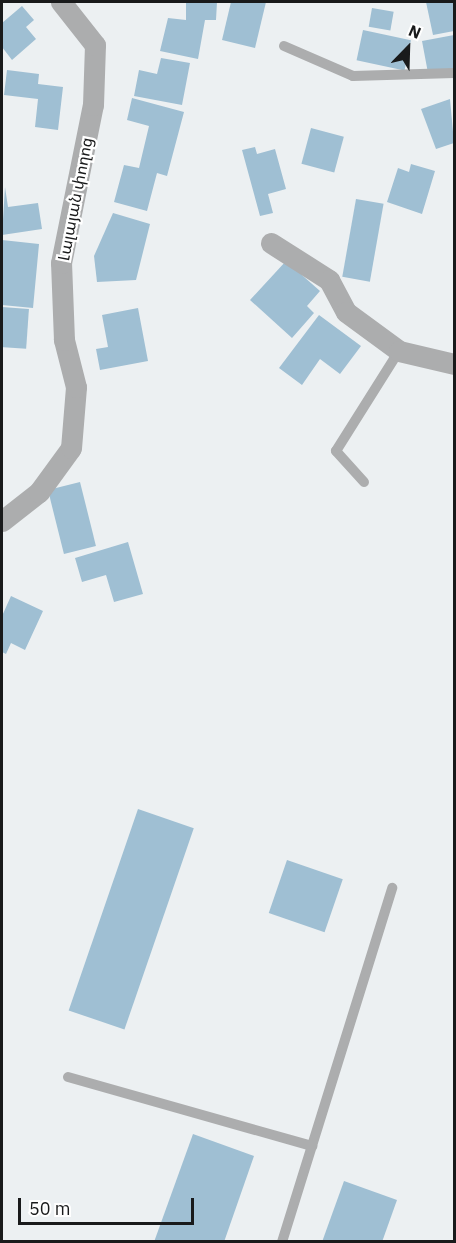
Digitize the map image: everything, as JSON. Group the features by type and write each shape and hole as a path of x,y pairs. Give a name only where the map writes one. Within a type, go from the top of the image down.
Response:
{"street":[{"name":"Լալայան փողոց","path":"2,521 39,492 71,448 76,387 64,340 61,264 93,105 95,45 61,2"},
{"path":"271,243 329,280 346,312 399,351 454,364"}],"lane":[{"path":"284,45 353,76 454,73"},
{"path":"364,482 336,451 399,351"},
{"path":"282,1242 392,888"},
{"path":"68,1077 312,1146"}],"building":[{"path":"186,2 217,2 216,20 205,20 198,59 160,51 168,18 186,20"},
{"path":"231,2 266,2 255,48 222,40"},
{"path":"426,2 454,2 454,31 433,35"},
{"path":"22,6 34,20 26,27 36,39 12,60 2,47 2,23"},
{"path":"372,8 394,12 390,31 369,27"},
{"path":"363,30 411,40 404,71 357,60"},
{"path":"454,35 454,69 428,73 422,41"},
{"path":"161,58 190,63 182,105 134,96 139,70 157,74"},
{"path":"7,70 39,74 38,84 63,87 58,130 35,127 38,99 4,95"},
{"path":"132,98 184,112 167,176 157,173 147,211 114,202 124,165 139,168 149,126 127,120"},
{"path":"450,99 454,143 436,149 421,109"},
{"path":"311,128 344,137 334,173 301,164"},
{"path":"255,147 257,154 275,149 286,189 268,194 273,213 260,216 242,150"},
{"path":"411,164 435,171 422,214 387,202 398,168 409,172"},
{"path":"5,187 8,207 38,203 42,229 2,235"},
{"path":"356,199 384,204 370,282 342,277"},
{"path":"113,213 150,224 136,280 97,282 94,256"},
{"path":"2,240 39,244 33,308 2,305"},
{"path":"286,261 320,291 307,306 314,313 292,338 250,300"},
{"path":"2,307 29,309 26,349 2,347"},
{"path":"138,308 148,361 100,370 96,349 108,347 102,315"},
{"path":"319,315 361,346 340,374 320,359 302,385 279,368"},
{"path":"80,482 96,546 64,554 48,490"},
{"path":"128,542 143,594 114,602 106,575 82,582 75,558"},
{"path":"11,596 43,611 25,650 11,643 6,654 2,652 2,616"},
{"path":"138,809 194,828 124,1030 69,1010"},
{"path":"287,860 343,879 325,932 269,913"},
{"path":"193,1134 254,1156 224,1242 154,1242"},
{"path":"344,1181 397,1200 382,1242 322,1242"}]}
